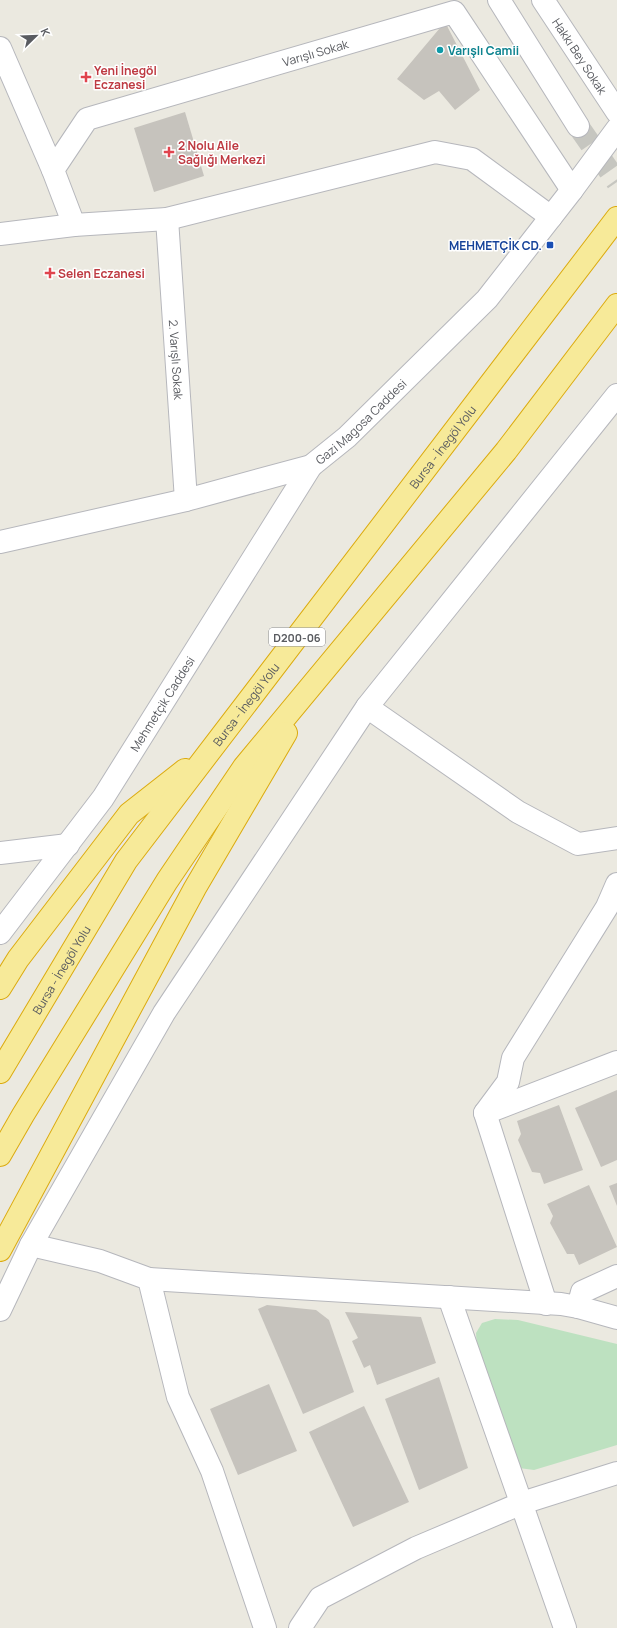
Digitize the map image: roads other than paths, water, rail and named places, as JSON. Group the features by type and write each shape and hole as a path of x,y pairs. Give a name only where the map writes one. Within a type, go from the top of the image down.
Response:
{"highway":[{"name":"Bursa - İnegöl Yolu","path":"0,1072 126,861 617,218"},
{"name":"D200-06","path":"0,1155 23,1115 172,874 244,767 506,452 617,305"},
{"path":"0,1250 195,888 320,674"},
{"path":"0,988 18,959 129,814 210,751"}],"street":[{"path":"499,0 578,126"},
{"name":"Hakkı Bey Sokak","path":"543,0 617,112"},
{"name":"Varışlı Sokak","path":"53,170 87,119 454,12 572,190"},
{"path":"0,48 53,170 74,225"},
{"name":"Gazi Magosa Caddesi","path":"0,542 186,500 311,466 347,437 487,299 572,190 617,129"},
{"path":"0,234 74,225 167,219 434,152 472,159 551,217"},
{"name":"2. Varışlı Sokak","path":"167,219 186,500"},
{"path":"0,1310 31,1245 164,1013 367,708 617,395"},
{"name":"Mehmetçik Caddesi","path":"0,933 103,798 311,466"},
{"path":"367,708 518,812 578,844 617,838"},
{"path":"0,853 68,844"},
{"path":"485,1113 508,1082 513,1058 607,907 617,884"},
{"path":"485,1113 617,1062"},
{"path":"485,1113 546,1304"},
{"path":"31,1245 100,1261 149,1278 546,1304 578,1307 617,1318"},
{"path":"578,1307 582,1292 617,1276"},
{"path":"149,1278 178,1397 212,1471 265,1628"},
{"path":"449,1298 522,1502 565,1628"},
{"path":"300,1628 320,1598 416,1548 522,1502 617,1473"}],"tunnel":[{"path":"578,126 617,182"}],"place":[{"name":"Varışlı Camii","path":"440,50"},
{"name":"Yeni İnegöl Eczanesi","path":"86,77"},
{"name":"2 Nolu Aile Sağlığı Merkezi","path":"169,152"},
{"name":"MEHMETÇİK CD.","path":"550,245"},
{"name":"Selen Eczanesi","path":"50,273"}]}
